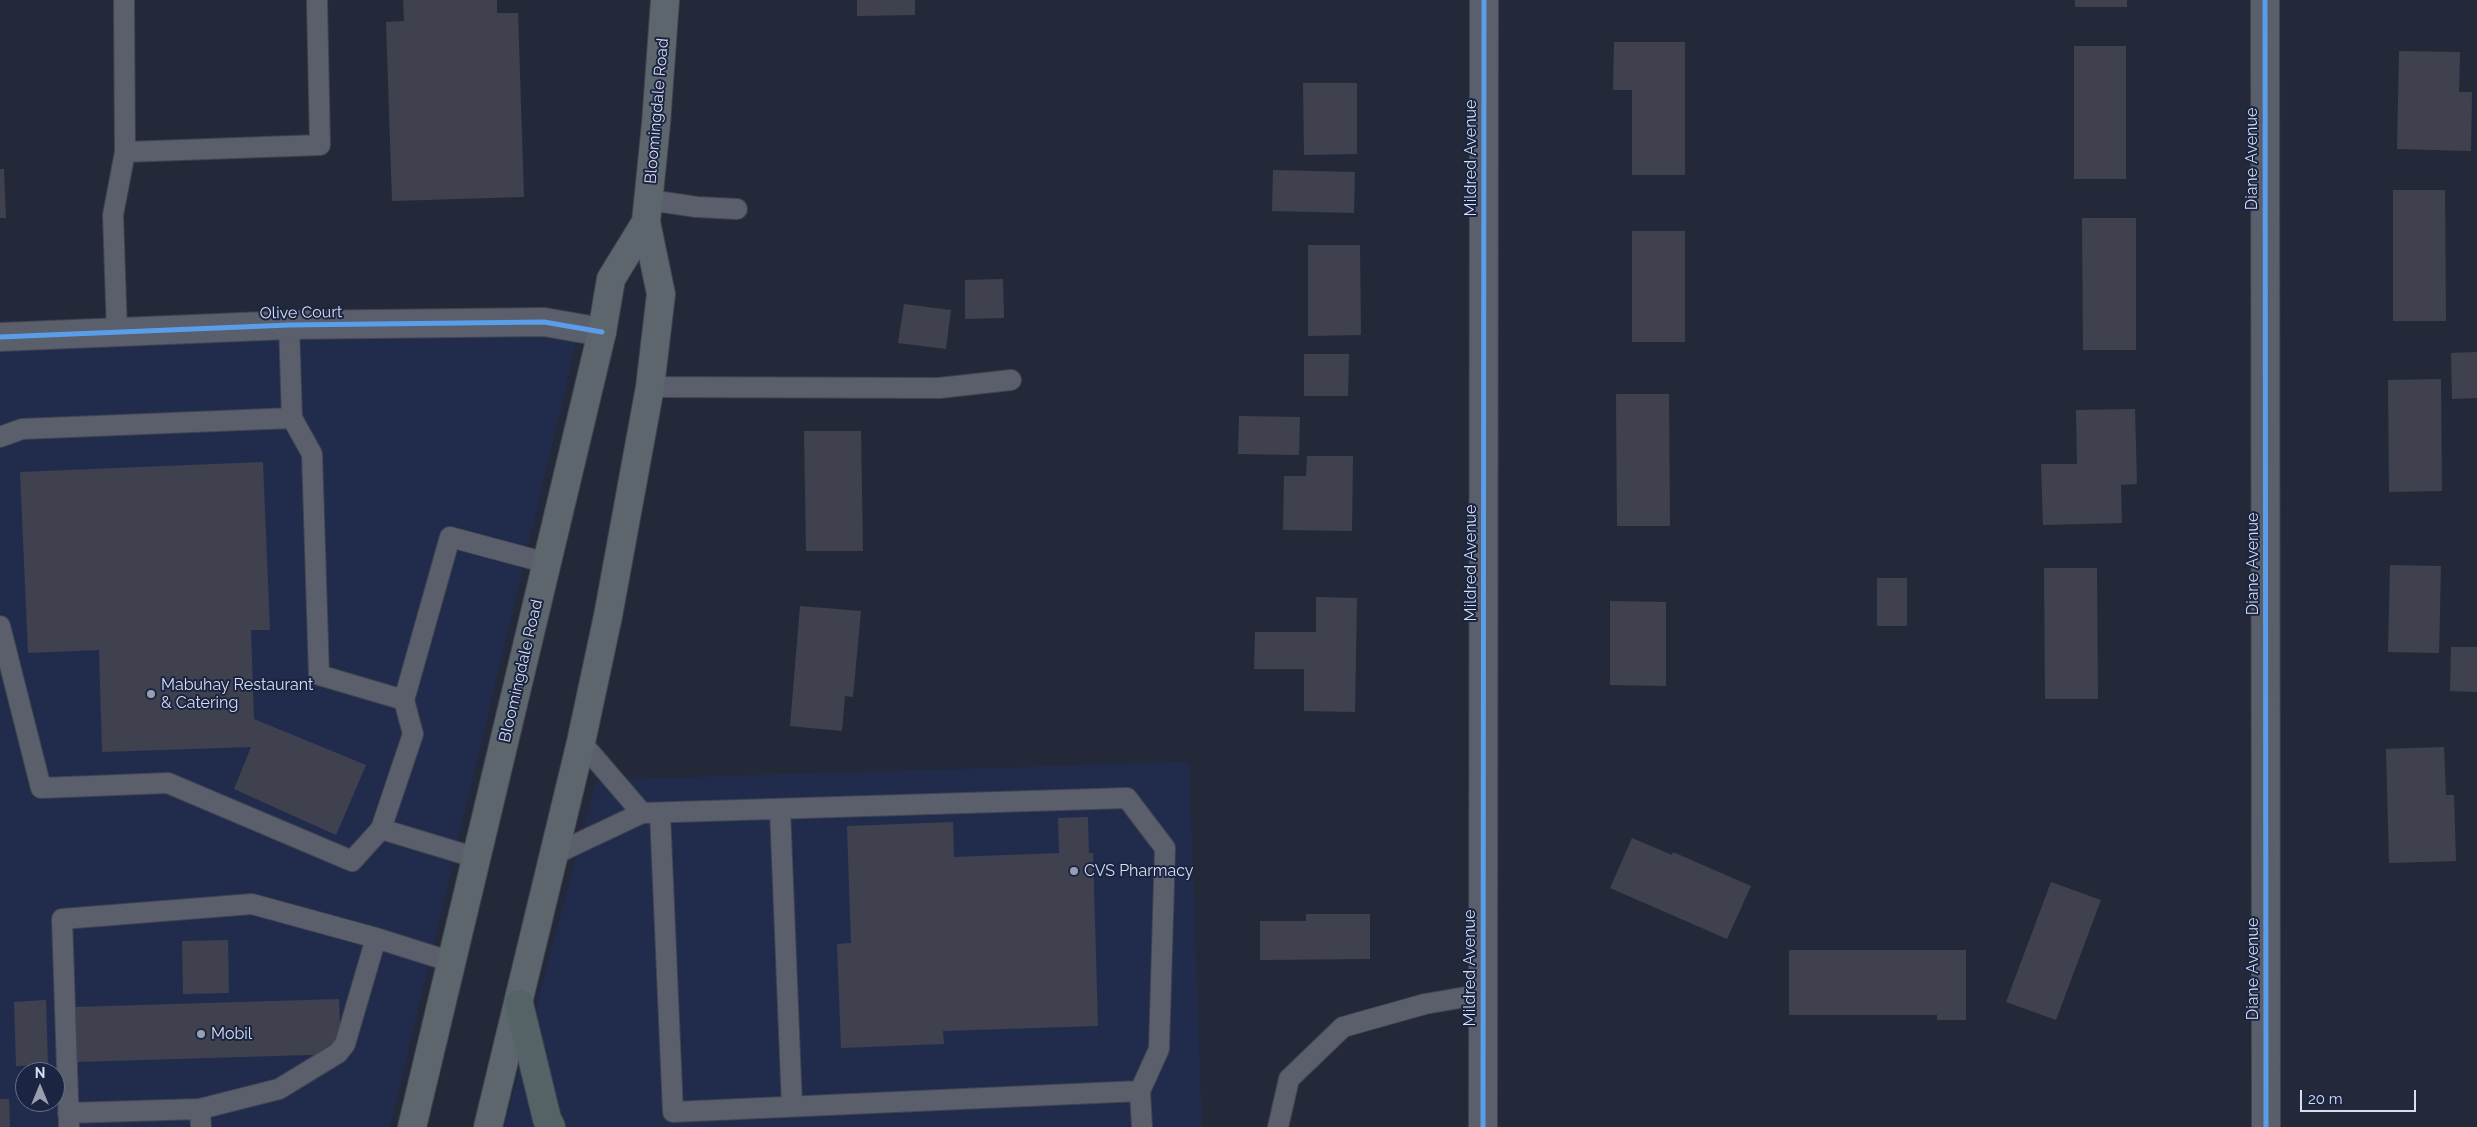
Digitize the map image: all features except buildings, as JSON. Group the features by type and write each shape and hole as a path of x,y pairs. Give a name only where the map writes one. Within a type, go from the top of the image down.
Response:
{"main road":[{"name":"Bloomingdale Road","path":"488,1127 581,742 610,606 650,387 661,294 647,211 665,0"},
{"name":"Bloomingdale Road","path":"412,1127 602,332 611,279 647,211"},
{"path":"519,1004 547,1119 551,1127"}],"street":[{"name":"Mildred Avenue","path":"1483,1127 1484,0"},
{"name":"Diane Avenue","path":"2265,0 2266,1127"},
{"name":"Olive Court","path":"0,337 289,325 544,322 602,332"}],"lane":[{"path":"117,332 113,214 125,152 124,0"},
{"path":"125,152 320,145 317,0"},
{"path":"647,211 697,207 736,209"},
{"path":"289,325 292,418 312,454 319,675 404,700"},
{"path":"650,387 939,388 1011,380"},
{"path":"0,437 22,429 292,418"},
{"path":"0,626 41,788 168,783 352,861 381,829 413,734 404,700 450,537 547,563"},
{"path":"581,742 651,813 673,1112 1140,1091"},
{"path":"553,855 651,813 1127,798 1165,848 1159,1049 1140,1091 1142,1127"},
{"path":"780,809 792,1106"},
{"path":"381,829 477,858"},
{"path":"376,938 345,1044 338,1053 279,1089 200,1118 69,1120 62,920 252,904 376,938 452,962"},
{"path":"1278,1127 1289,1079 1343,1028 1425,1004 1483,994"}],"shaded area":[{"path":"476,323 577,339 390,1127 0,1127 0,348"},
{"path":"1189,762 1202,1127 504,1127 597,780"}],"cycle path":[{"path":"1483,1127 1484,0"},
{"path":"2265,0 2266,1127"},
{"path":"0,337 289,325 544,322 602,332"}],"place":[{"name":"Mabuhay Restaurant & Catering","path":"151,694"},
{"name":"CVS Pharmacy","path":"1074,871"},
{"name":"Mobil","path":"201,1034"}]}
